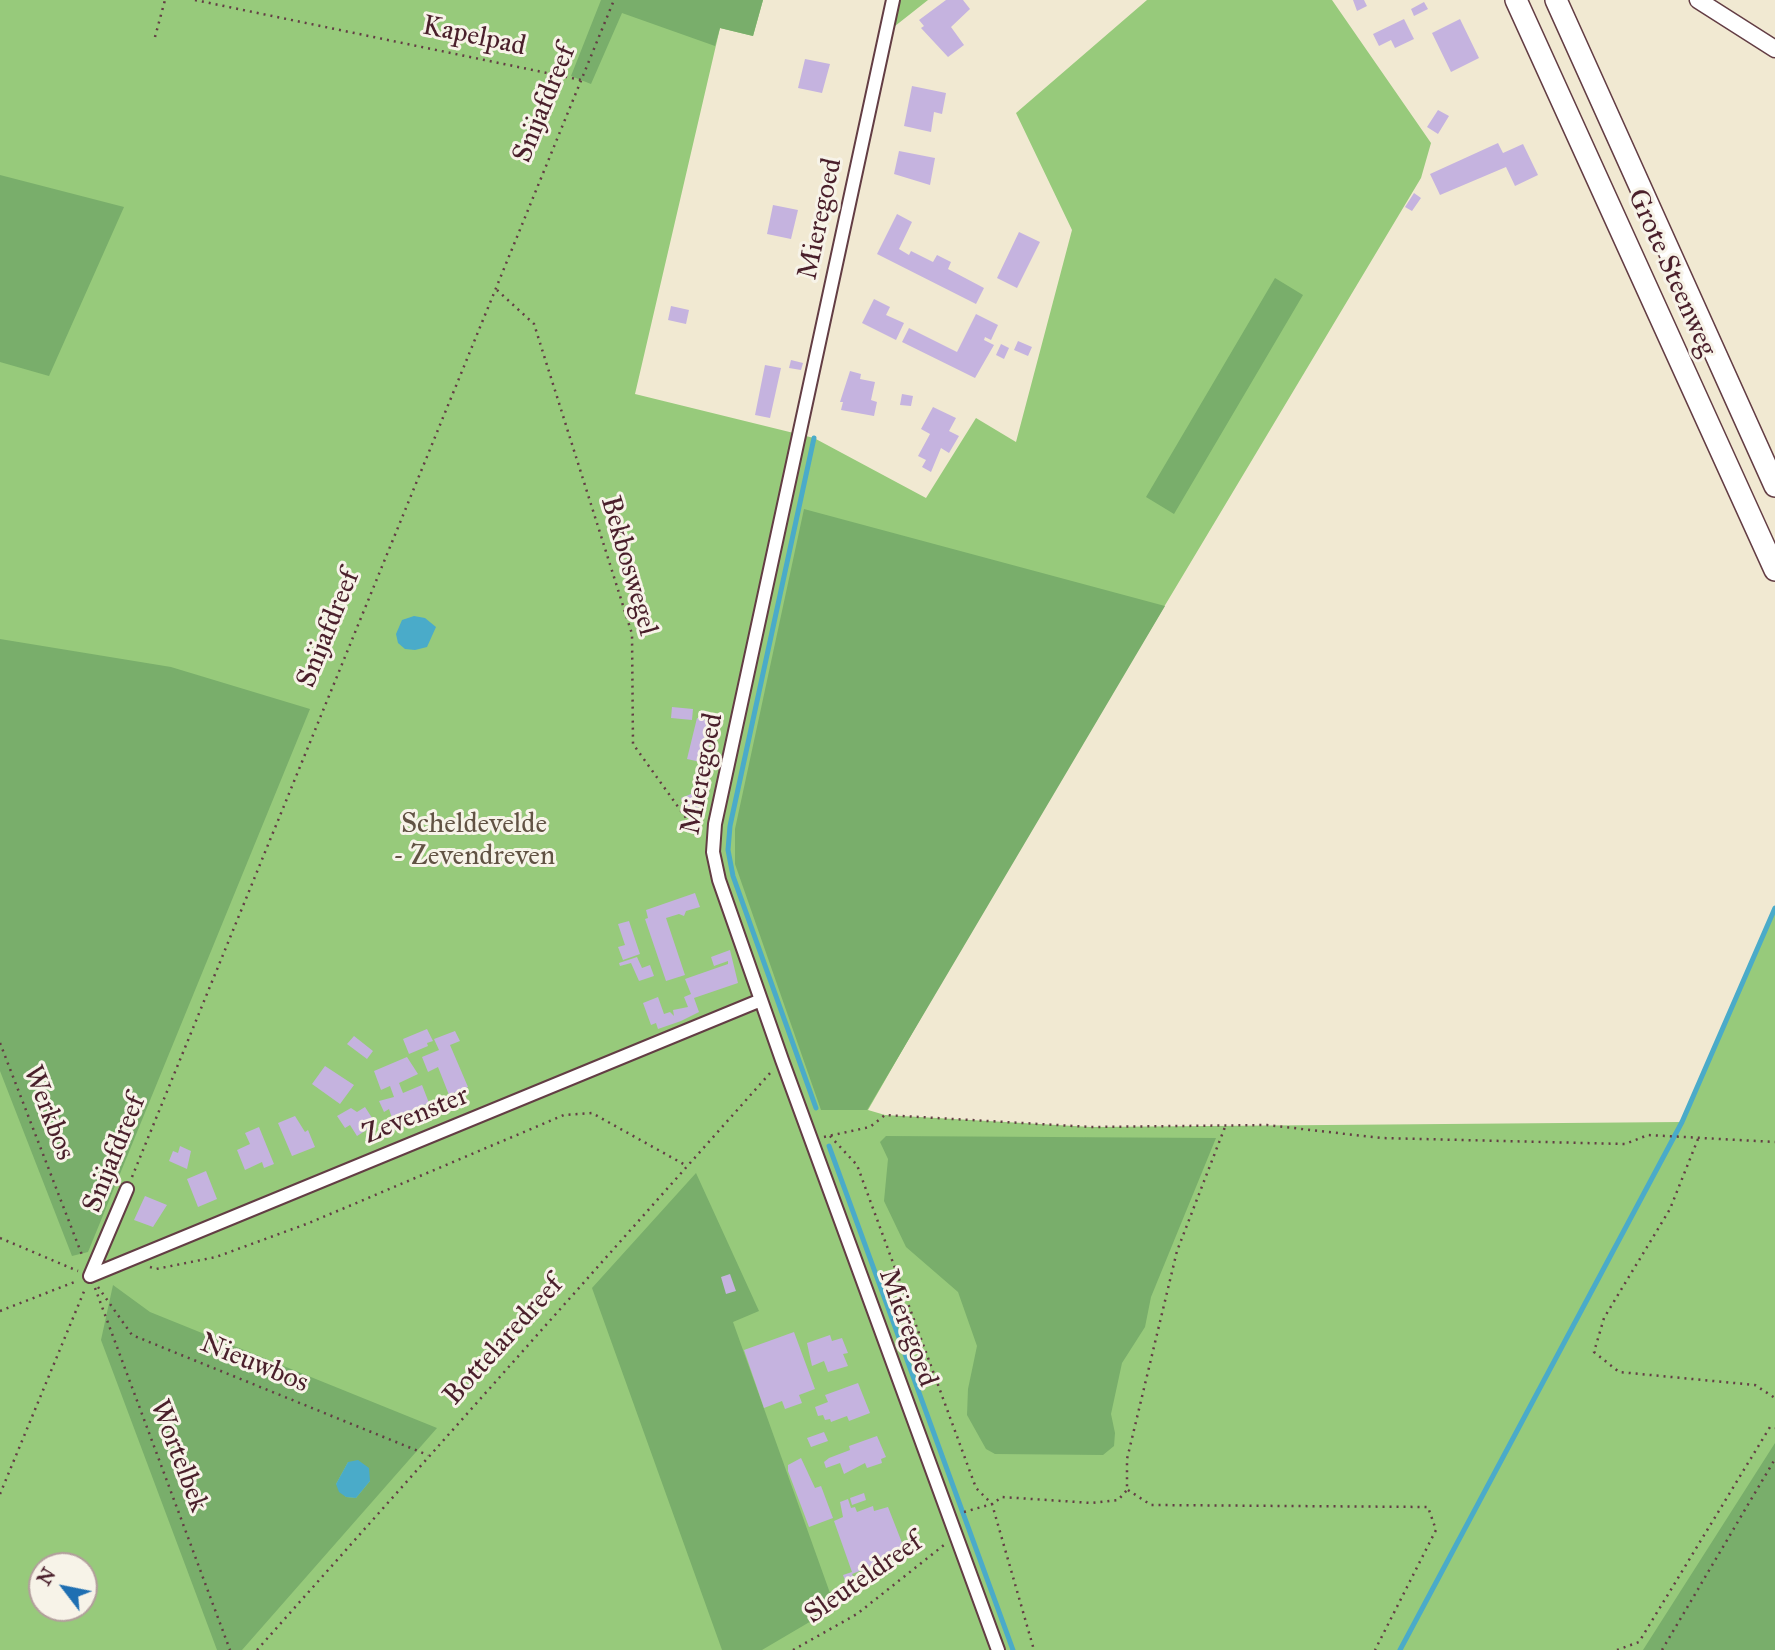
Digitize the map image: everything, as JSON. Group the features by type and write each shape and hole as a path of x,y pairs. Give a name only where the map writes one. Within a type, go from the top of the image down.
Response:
{"highway":[{"name":"Grote Steenweg","path":"1516,0 1775,570"},
{"name":"Grote Steenweg","path":"1556,0 1775,486"}],"street":[{"name":"Mieregoed","path":"893,0 715,824 713,852 719,880 782,1060 998,1650"},
{"path":"1698,0 1775,49"},
{"name":"Zevenster","path":"90,1276 761,1000"},
{"name":"Snijafdreef","path":"90,1276 127,1189"}],"path":[{"path":"155,37 165,0"},
{"name":"Kapelpad","path":"195,0 581,80"},
{"name":"Snijafdreef","path":"127,1189 614,0"},
{"name":"Bekboswegel","path":"496,289 534,324 632,634 633,744 678,811 713,852"},
{"name":"Werkbos","path":"0,1043 90,1276"},
{"name":"Bottelaredreef","path":"257,1650 782,1060"},
{"path":"130,1260 156,1269 216,1257 322,1218 564,1115 592,1113 687,1166"},
{"path":"1034,1650 992,1504 976,1488 857,1165 830,1136 870,1127 885,1115 1091,1127 1267,1125 1381,1138 1625,1144 1648,1135 1775,1142"},
{"path":"947,1513 968,1511 992,1504 1002,1497 1092,1503 1118,1500 1127,1490 1127,1459 1177,1251 1226,1125"},
{"path":"1698,1138 1670,1209 1604,1318 1594,1352 1619,1372 1755,1385 1775,1398"},
{"path":"0,1238 90,1276"},
{"path":"0,1311 90,1276"},
{"path":"0,1494 90,1276"},
{"name":"Nieuwbos","path":"90,1276 132,1335 428,1455"},
{"name":"Wortelbek","path":"90,1276 230,1650"},
{"path":"1617,1650 1639,1642 1770,1427 1775,1428"},
{"path":"1662,1650 1775,1459"},
{"path":"1127,1490 1151,1505 1428,1507 1436,1530 1376,1650"},
{"name":"Sleuteldreef","path":"793,1650 857,1614 955,1536"}],"green space":[{"name":"Scheldevelde - Zevendreven","path":"0,0 763,0 753,36 720,28 635,394 814,438 926,498 976,418 1016,442 1072,230 1016,113 1147,0 1332,0 1431,143 1421,178 992,894 868,1110 885,1115 1091,1127 1681,1122 1775,908 1775,1650 0,1650"},
{"path":"601,0 763,0 753,36 720,28 715,46 622,13 591,84 571,76"},
{"path":"898,0 928,0 890,30"},
{"path":"0,175 124,207 49,376 0,362"},
{"path":"1275,278 1303,295 1174,514 1146,497"},
{"path":"804,509 1165,606 867,1110 821,1110 735,864 735,829"},
{"path":"0,639 171,667 310,709 88,1252 72,1256 0,1071"},
{"path":"886,1136 1216,1138 1151,1297 1145,1327 1122,1363 1111,1414 1115,1433 1114,1446 1103,1455 995,1454 986,1449 967,1415 968,1389 977,1346 958,1292 906,1247 884,1201 888,1159 880,1142"},
{"path":"696,1173 759,1311 733,1322 835,1607 762,1650 722,1650 592,1288"},
{"path":"113,1285 150,1312 437,1428 242,1650 217,1650 101,1340","holes":["348,1462 370,1481 356,1498 346,1497 336,1484"]},
{"path":"1775,1443 1775,1650 1643,1650"}],"water":[{"path":"414,616 425,618 436,627 427,647 405,649 398,643 396,634 402,620"},
{"path":"358,1460 369,1468 370,1481 356,1498 346,1497 339,1492 336,1484 348,1462"}],"building":[{"path":"946,0 963,0 970,9 951,27 964,45 948,57 921,28 924,26 919,20"},
{"path":"1353,0 1364,0 1367,6 1357,11"},
{"path":"1424,2 1428,9 1414,16 1411,9"},
{"path":"1404,19 1414,39 1395,48 1391,40 1379,46 1373,34"},
{"path":"1460,19 1479,58 1451,72 1432,33"},
{"path":"805,59 830,64 822,93 798,88"},
{"path":"912,86 946,93 942,114 934,112 931,132 904,126"},
{"path":"1438,110 1449,116 1438,134 1427,127"},
{"path":"1498,143 1503,153 1523,144 1538,175 1515,186 1506,167 1440,195 1430,174"},
{"path":"899,151 935,158 930,185 894,174"},
{"path":"1414,193 1421,198 1412,211 1405,207"},
{"path":"773,205 798,210 791,239 767,234"},
{"path":"897,214 912,222 899,249 909,255 911,251 933,262 937,255 951,262 948,269 984,288 976,304 877,254"},
{"path":"1019,232 1040,242 1017,288 997,278"},
{"path":"874,299 890,307 886,315 904,323 896,340 862,323"},
{"path":"671,306 689,310 686,324 668,320"},
{"path":"976,314 998,325 991,340 985,337 984,340 994,345 975,378 902,342 909,328 957,352"},
{"path":"1018,341 1032,347 1028,356 1014,350"},
{"path":"1001,344 1009,348 1004,359 996,355"},
{"path":"791,360 803,363 801,370 789,368"},
{"path":"765,365 781,368 770,418 755,415"},
{"path":"850,371 861,374 860,379 875,382 871,400 877,402 874,416 841,410 843,402 840,402"},
{"path":"902,394 913,396 911,406 900,405"},
{"path":"933,407 956,418 949,431 959,436 949,453 941,448 931,472 922,467 926,460 918,456 930,434 921,429"},
{"path":"672,707 693,709 692,720 671,718"},
{"path":"697,718 714,722 705,763 687,759"},
{"path":"708,779 709,795 700,796 696,780"},
{"path":"696,792 702,806 686,812 681,798"},
{"path":"695,893 700,907 686,911 684,916 679,914 666,918 685,975 666,981 645,919 648,918 646,910"},
{"path":"629,921 640,954 623,960 618,947 625,945 618,924"},
{"path":"730,950 738,983 694,998 699,1012 681,1021 658,1029 656,1023 651,1025 643,1003 658,997 664,1014 670,1012 674,1016 673,1010 688,1007 684,997 691,994 685,979 728,964 728,961 714,966 711,957"},
{"path":"637,957 642,968 650,965 654,976 639,981 631,963 620,966 619,963"},
{"path":"427,1029 433,1041 409,1054 403,1039"},
{"path":"455,1031 460,1041 450,1045 468,1087 449,1095 438,1067 428,1072 422,1057 439,1050 434,1039"},
{"path":"354,1036 373,1051 367,1059 347,1044"},
{"path":"407,1057 418,1074 399,1083 403,1093 422,1085 429,1103 392,1118 389,1109 384,1112 379,1101 394,1097 390,1086 381,1090 374,1071"},
{"path":"325,1066 354,1085 340,1104 312,1084"},
{"path":"365,1107 376,1124 357,1136 350,1125 345,1128 337,1116 351,1108 357,1112"},
{"path":"295,1116 305,1132 308,1130 315,1147 292,1156 278,1123"},
{"path":"259,1127 274,1164 264,1168 262,1162 245,1170 237,1150 250,1144 245,1133"},
{"path":"180,1146 191,1151 187,1169 169,1161 173,1151 178,1153"},
{"path":"206,1171 217,1199 198,1207 187,1179"},
{"path":"145,1196 167,1205 153,1227 134,1220"},
{"path":"730,1274 736,1291 726,1294 721,1277"},
{"path":"794,1332 815,1389 799,1395 802,1403 785,1409 782,1401 764,1408 744,1350"},
{"path":"830,1335 832,1341 842,1338 848,1353 843,1354 848,1366 828,1372 824,1361 812,1366 807,1343"},
{"path":"858,1383 870,1413 849,1421 847,1416 831,1422 830,1419 825,1420 823,1415 818,1416 815,1407 828,1402 825,1395"},
{"path":"824,1432 828,1441 811,1447 807,1438"},
{"path":"877,1436 886,1457 881,1459 882,1463 867,1468 865,1463 844,1474 840,1463 826,1468 824,1462 829,1458 850,1450 849,1446"},
{"path":"801,1458 815,1488 821,1486 833,1518 809,1527 788,1471 788,1465"},
{"path":"864,1493 866,1500 852,1505 850,1498"},
{"path":"848,1499 851,1508 855,1507 857,1512 873,1506 874,1511 888,1507 906,1553 852,1574 854,1578 860,1575 865,1587 850,1593 843,1575 852,1572 834,1521 843,1517 840,1502"}],"waterway":[{"path":"814,438 730,826 728,850 733,876 816,1108"},
{"path":"1400,1650 1682,1122 1775,908"},
{"path":"829,1146 1013,1650"}]}
